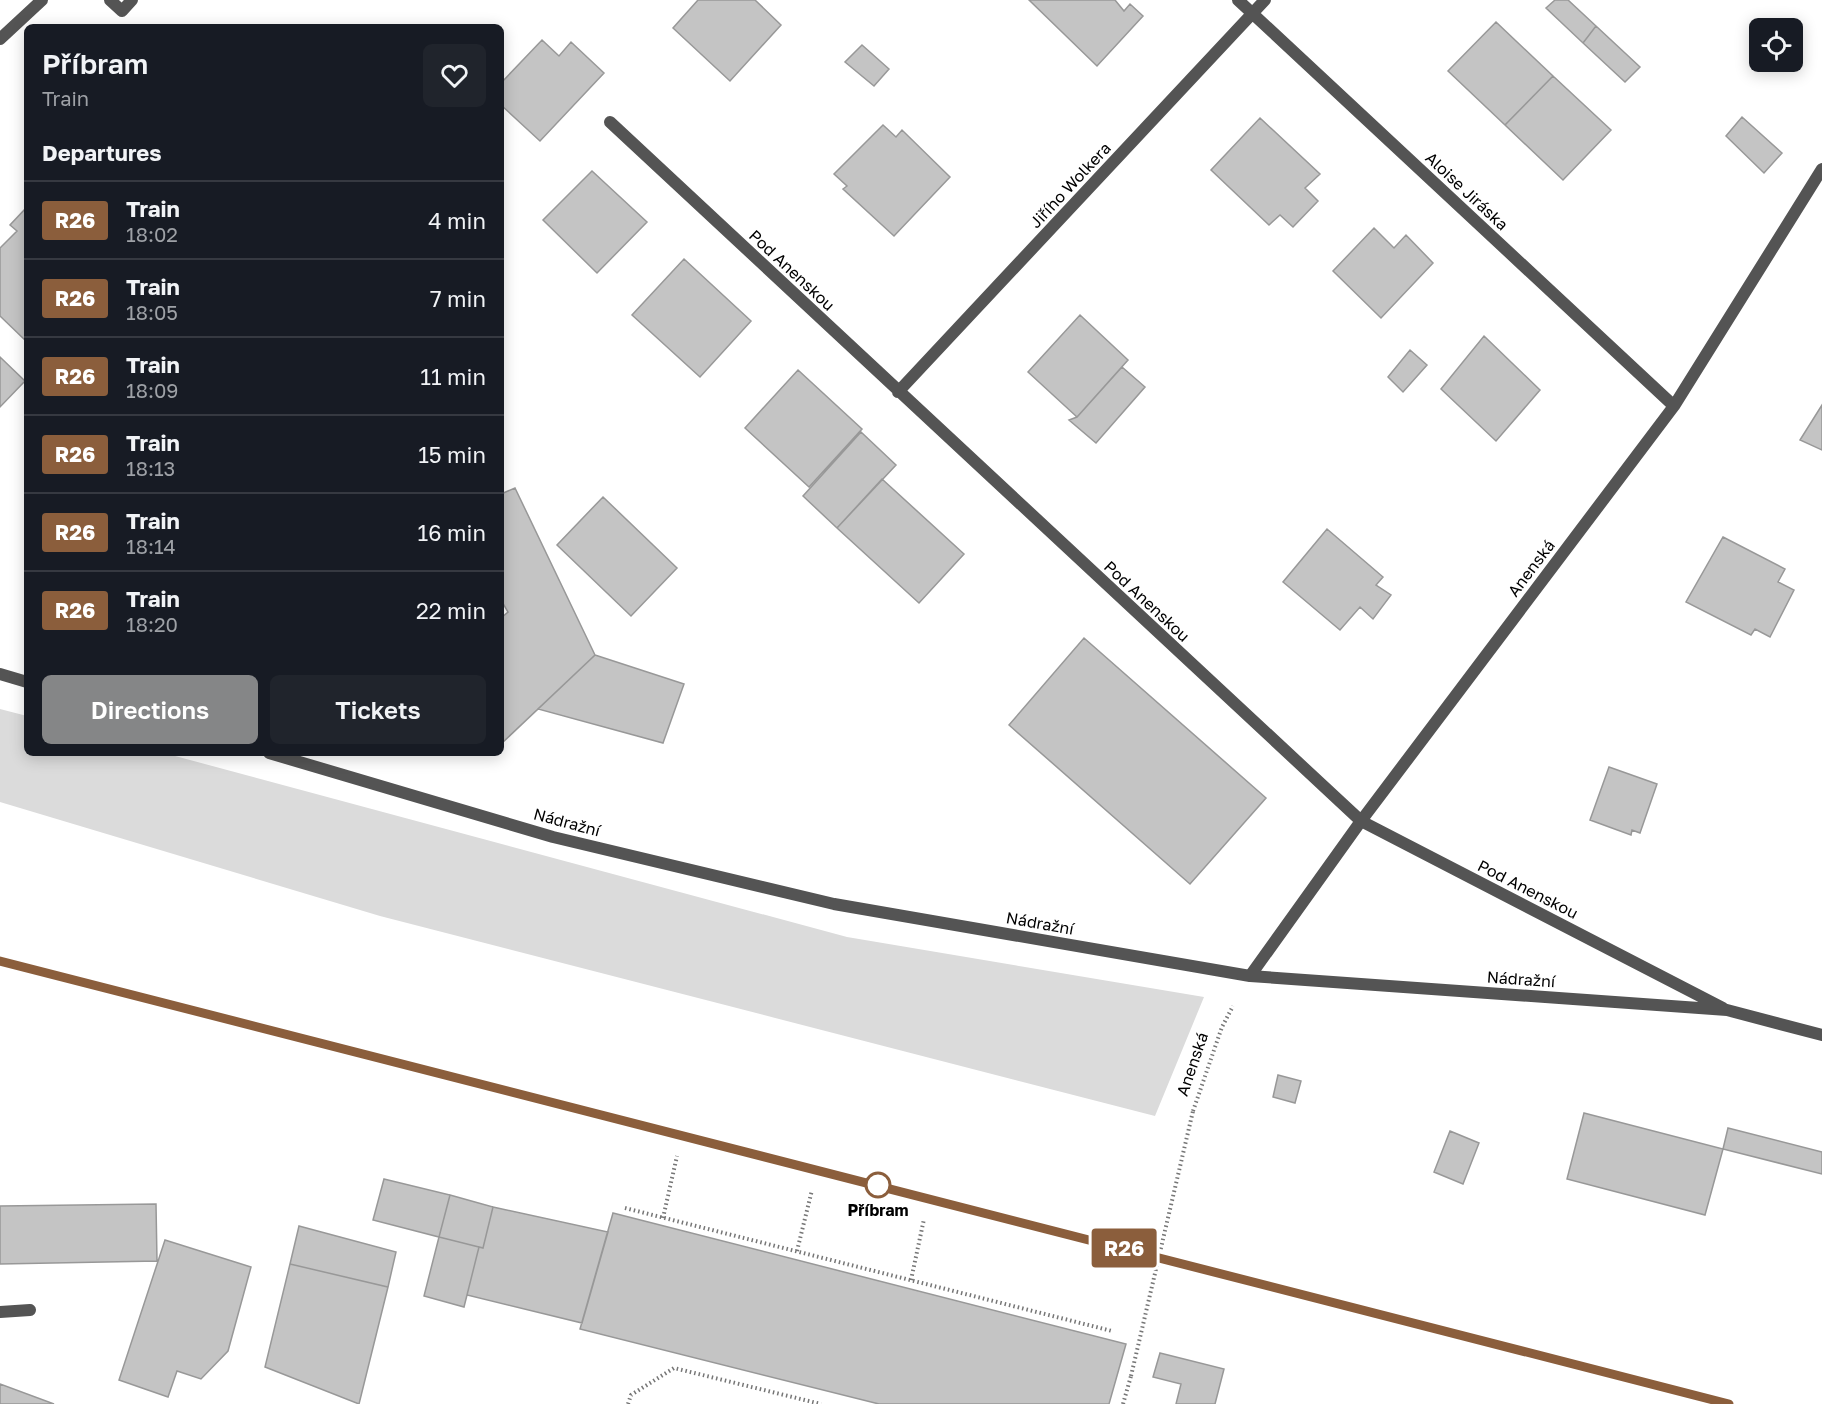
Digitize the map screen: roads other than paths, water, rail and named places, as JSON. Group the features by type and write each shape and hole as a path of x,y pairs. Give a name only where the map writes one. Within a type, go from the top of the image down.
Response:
{"street":[{"path":"0,39 42,0"},
{"path":"110,0 122,11 132,0"},
{"name":"Aloise Jiráska","path":"1239,0 1674,406"},
{"name":"Jiřího Wolkera","path":"898,392 1265,0"},
{"name":"Pod Anenskou","path":"610,122 1361,821 1727,1010"},
{"name":"Anenská","path":"1250,976 1361,821 1674,406 1822,169"},
{"path":"0,674 24,681"},
{"name":"Nádražní","path":"279,756 553,837 834,904 1250,976 1727,1010 1822,1035"},
{"path":"0,1312 30,1310"}],"railway":[{"path":"0,961 1729,1404"}],"train":[{"name":"R26","path":"0,961 261,1026 1729,1404"}],"place":[{"name":"Příbram","path":"878,1185"}]}
